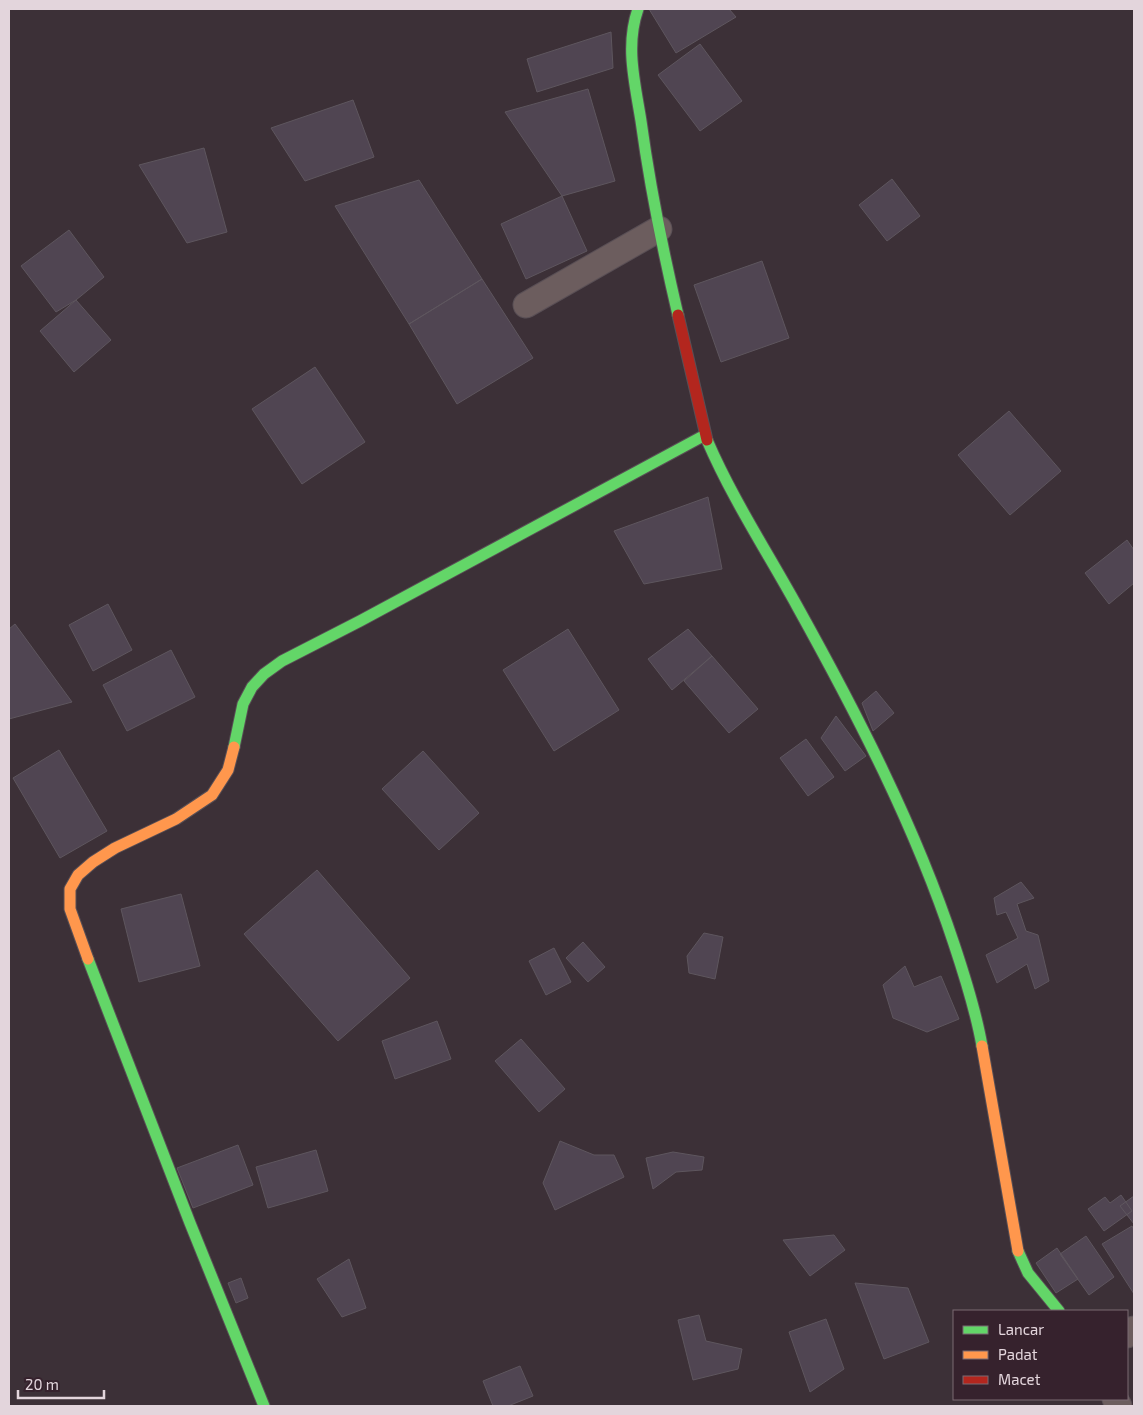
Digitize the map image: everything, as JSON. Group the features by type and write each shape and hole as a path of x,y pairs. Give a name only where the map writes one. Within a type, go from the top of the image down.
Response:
{"street":[{"path":"638,9 633,21 630,45 645,159 705,435 722,475 796,604 859,720 924,862 955,946 974,1010 1018,1250 1028,1273 1058,1310"},
{"path":"526,305 659,229"},
{"path":"264,1406 82,944 70,909 70,888 78,875 93,862 115,848 176,819 212,795 228,770 243,704 252,687 264,674 705,435"}],"building":[{"path":"649,9 729,9 736,17 676,53"},
{"path":"611,32 613,68 537,92 527,59"},
{"path":"700,44 742,101 700,131 658,75"},
{"path":"588,89 615,181 562,196 505,112"},
{"path":"353,100 374,157 305,181 271,128"},
{"path":"204,148 227,232 187,243 139,165"},
{"path":"892,179 920,216 887,241 859,205"},
{"path":"419,180 482,279 409,324 335,206"},
{"path":"562,196 587,251 526,279 501,224"},
{"path":"69,230 104,277 76,300 56,312 21,266"},
{"path":"762,261 789,338 721,362 694,285"},
{"path":"482,279 533,358 457,404 409,324"},
{"path":"76,300 111,340 74,372 40,331"},
{"path":"315,367 365,442 302,484 252,409"},
{"path":"1009,411 1061,471 1010,515 958,455"},
{"path":"708,497 722,569 644,584 614,531"},
{"path":"1127,540 1134,550 1134,583 1109,604 1085,573"},
{"path":"108,604 132,650 93,671 69,625"},
{"path":"15,624 72,702 9,719 9,629"},
{"path":"568,629 619,710 554,751 503,670"},
{"path":"688,629 712,656 672,690 648,659"},
{"path":"171,650 195,697 127,731 103,685"},
{"path":"712,656 758,709 729,733 684,681"},
{"path":"876,691 894,713 873,731 862,703"},
{"path":"836,716 866,756 845,771 821,738"},
{"path":"806,739 834,777 808,796 780,758"},
{"path":"59,750 107,831 60,858 13,778"},
{"path":"423,751 479,813 439,850 382,789"},
{"path":"317,870 410,978 338,1041 244,934"},
{"path":"1021,882 1034,898 1017,904 1026,931 1038,935 1049,981 1035,989 1027,964 997,983 986,955 1018,938 1006,912 997,915 994,898"},
{"path":"181,894 200,966 139,982 121,909"},
{"path":"704,933 723,937 715,979 689,973 687,956"},
{"path":"583,942 605,967 588,982 566,958"},
{"path":"554,948 571,982 546,995 529,961"},
{"path":"905,966 914,987 941,976 959,1019 927,1032 893,1018 883,985"},
{"path":"437,1021 451,1059 395,1079 382,1041"},
{"path":"521,1039 565,1089 539,1112 495,1061"},
{"path":"560,1141 594,1155 614,1155 624,1177 555,1210 543,1183"},
{"path":"238,1145 253,1185 193,1208 177,1168"},
{"path":"316,1150 328,1191 268,1208 256,1167"},
{"path":"673,1152 704,1157 702,1170 676,1172 653,1189 646,1158"},
{"path":"1121,1195 1132,1211 1104,1231 1088,1209 1105,1197 1110,1203"},
{"path":"1134,1196 1134,1224 1120,1206"},
{"path":"1132,1226 1134,1230 1134,1294 1102,1244"},
{"path":"834,1235 845,1250 810,1276 783,1240"},
{"path":"1086,1236 1114,1277 1089,1295 1060,1254"},
{"path":"1057,1248 1078,1279 1056,1293 1036,1263"},
{"path":"349,1259 366,1308 342,1317 317,1279"},
{"path":"241,1278 248,1298 236,1303 228,1283"},
{"path":"855,1283 908,1288 929,1342 884,1359"},
{"path":"699,1315 706,1341 742,1349 738,1369 693,1380 678,1320"},
{"path":"826,1319 844,1369 810,1392 789,1332"},
{"path":"520,1366 533,1396 508,1406 493,1406 483,1381"}],"traffic: fast":[{"path":"638,9 632,37 632,65 653,195 678,315"},
{"path":"234,747 243,704 252,687 264,674 282,661 705,435"},
{"path":"707,440 738,503 797,606 863,729 903,814 939,900 954,944 973,1007 982,1046"},
{"path":"88,959 190,1223 264,1406"},
{"path":"1018,1251 1028,1273 1058,1310"}],"traffic: slow":[{"path":"88,959 70,909 70,889 78,875 93,862 115,848 176,819 212,795 228,770 234,747"},
{"path":"982,1046 1018,1251"}],"traffic: jam":[{"path":"678,315 707,440"}]}
